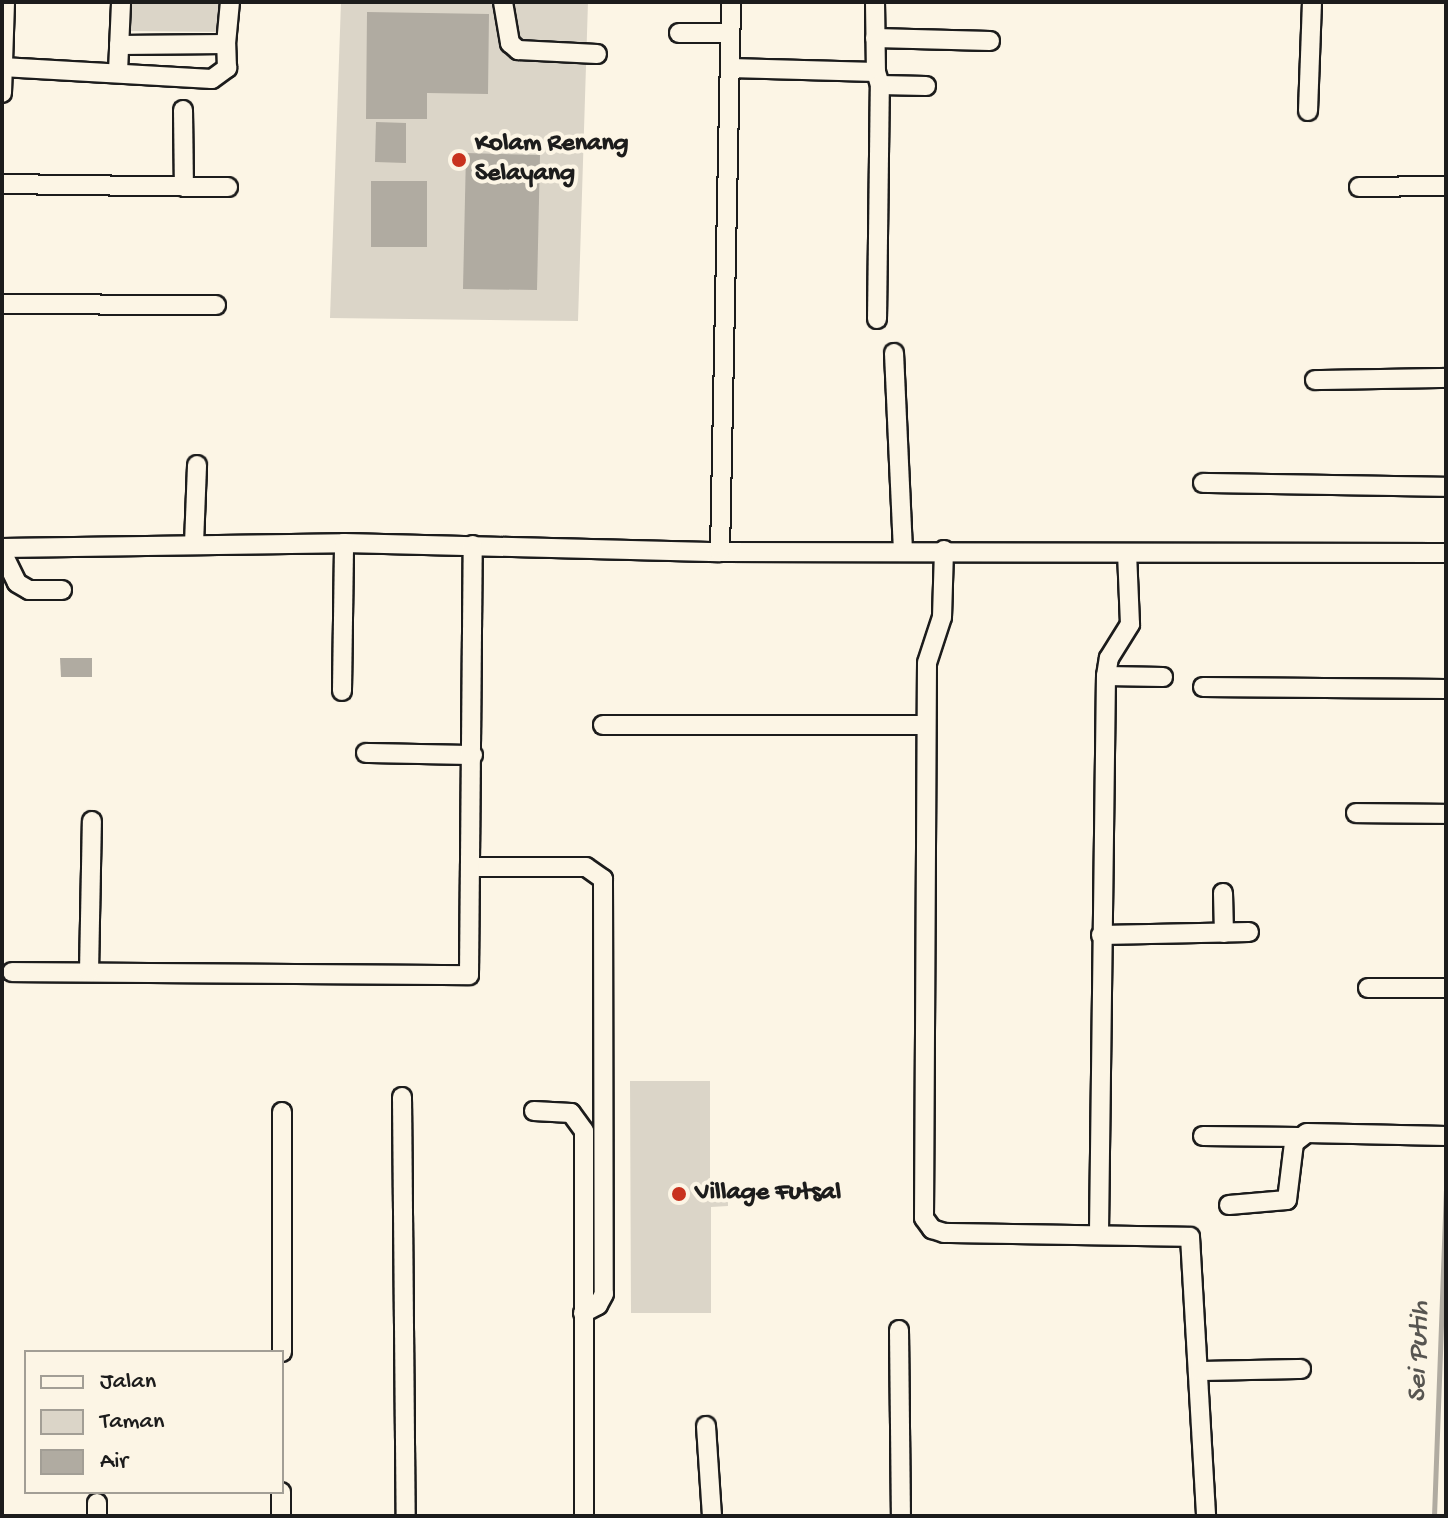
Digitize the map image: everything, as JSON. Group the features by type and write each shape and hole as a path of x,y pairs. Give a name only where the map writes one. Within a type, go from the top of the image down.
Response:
{"street":[{"path":"2,93 5,2"},
{"path":"118,72 121,2"},
{"path":"3,67 219,78 227,68 230,2"},
{"path":"503,2 510,43 518,50 597,54"},
{"path":"720,552 731,2"},
{"path":"875,2 878,78 877,319"},
{"path":"1308,111 1312,2"},
{"path":"679,33 730,33"},
{"path":"875,38 990,41"},
{"path":"119,45 226,44"},
{"path":"730,68 878,78 926,86"},
{"path":"183,110 184,187"},
{"path":"2,184 228,187"},
{"path":"1359,187 1446,186"},
{"path":"2,304 216,305"},
{"path":"894,353 903,551"},
{"path":"1315,380 1446,378"},
{"path":"194,544 197,465"},
{"path":"1203,483 1446,487"},
{"path":"342,691 344,543"},
{"path":"62,590 29,590 17,583 2,550 344,543 720,552 1446,553"},
{"path":"12,972 462,978 471,966 473,545"},
{"path":"944,550 942,617 927,657 924,1218 932,1229 944,1233 1099,1232 1190,1237 1206,1516"},
{"path":"1099,1232 1106,676 1109,658 1130,624 1127,553"},
{"path":"1106,676 1163,677"},
{"path":"1203,687 1446,689"},
{"path":"603,725 925,725"},
{"path":"366,753 473,755"},
{"path":"1356,813 1446,814"},
{"path":"89,972 92,821"},
{"path":"473,867 586,867 603,879 604,1294 598,1305 583,1313"},
{"path":"1223,893 1224,933"},
{"path":"1101,935 1249,932"},
{"path":"1368,988 1444,988"},
{"path":"402,1097 406,1516"},
{"path":"534,1111 571,1113 584,1131 584,1516"},
{"path":"282,1112 282,1350"},
{"path":"1203,1136 1299,1137 1316,1131 1445,1136"},
{"path":"1229,1205 1287,1200 1299,1137"},
{"path":"899,1330 901,1516"},
{"path":"1199,1371 1301,1369"},
{"path":"706,1426 712,1516"},
{"path":"281,1494 281,1516"}],"green space":[{"path":"126,2 228,2 227,32 126,31"},
{"name":"Kolam Renang Selayang","path":"341,2 588,2 578,321 330,318"},
{"name":"Village Futsal","path":"630,1081 710,1081 710,1181 728,1182 728,1206 711,1207 711,1313 631,1313"}],"water":[{"path":"367,12 489,14 488,94 427,93 427,119 366,119"},
{"path":"376,122 406,123 406,163 375,162"},
{"path":"466,153 540,155 537,290 463,289"},
{"path":"371,181 427,181 427,247 371,247"},
{"path":"60,658 92,658 92,677 61,677"}],"waterway":[{"name":"Sei Putih","path":"1434,1516 1446,1190"}],"place":[{"name":"Kolam Renang Selayang","path":"459,160"},
{"name":"Village Futsal","path":"679,1194"}]}
